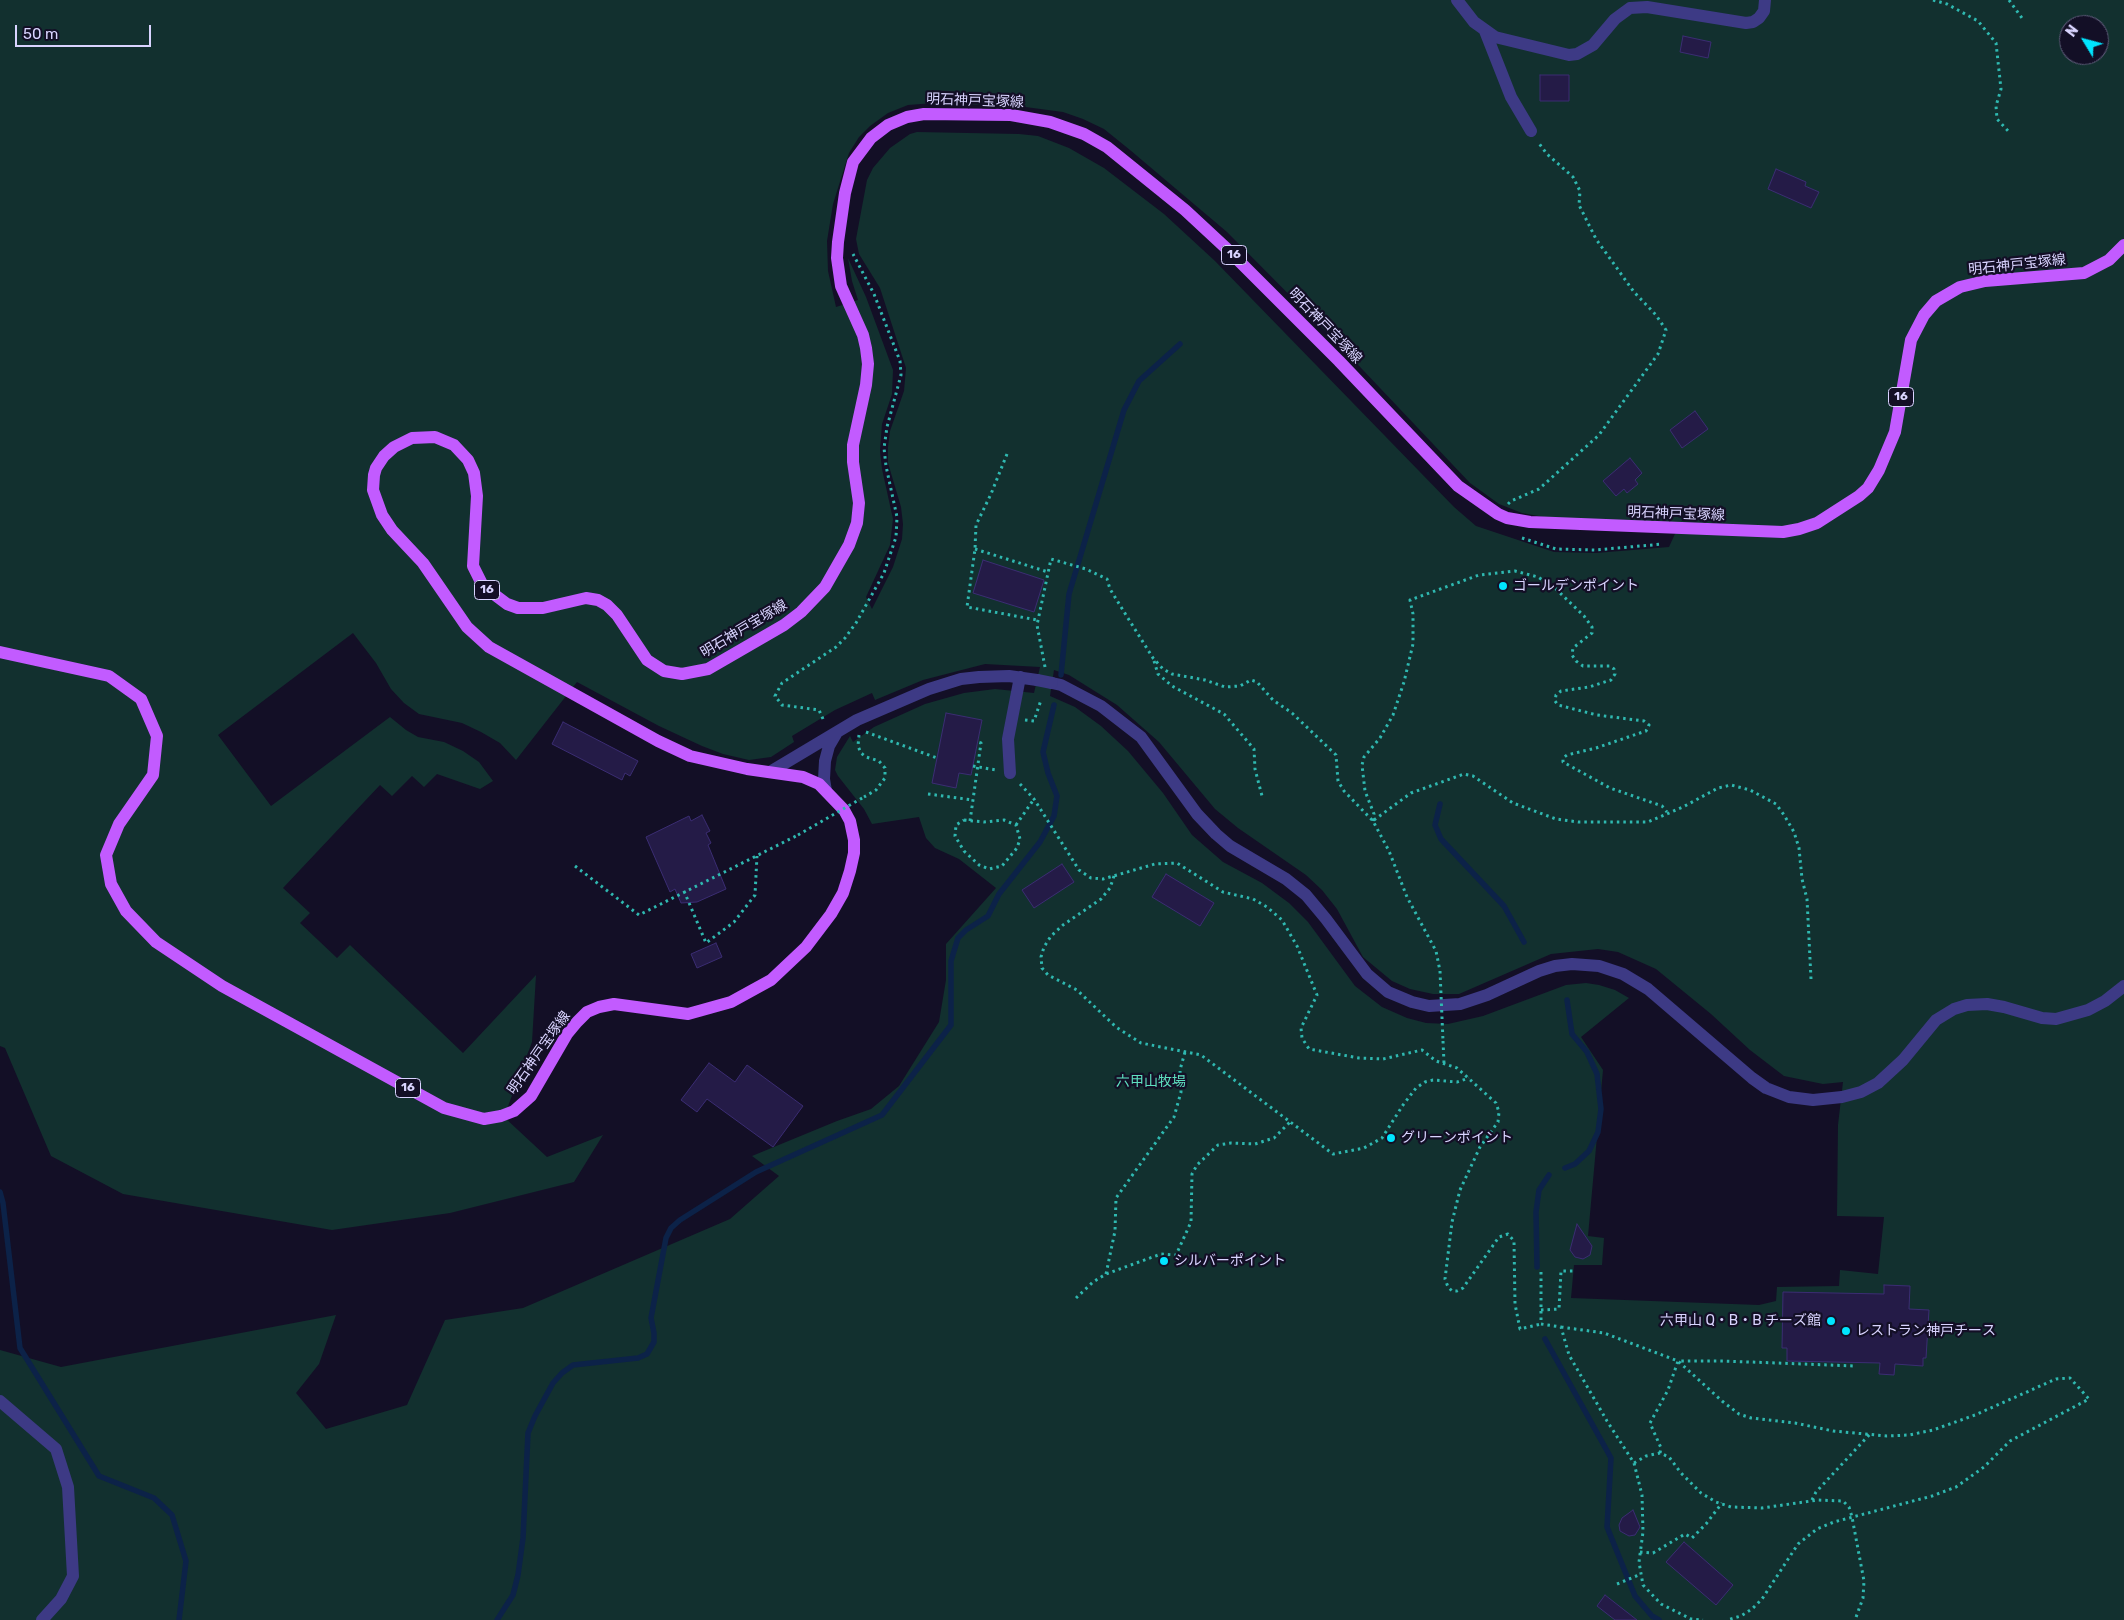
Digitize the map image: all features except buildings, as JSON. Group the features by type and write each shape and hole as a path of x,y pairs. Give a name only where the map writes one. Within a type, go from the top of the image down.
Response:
{"main road":[{"name":"明石神戸宝塚線","path":"0,652 109,676 141,699 157,736 154,775 119,824 106,855 111,884 126,911 156,942 222,986 444,1108 484,1119 501,1116 522,1106 531,1096 567,1034 587,1012 614,1004 688,1014 731,1002 771,980 806,947 831,914 843,893 854,853 854,840 850,822 844,810 819,784 803,777 714,763 681,752 542,678 489,647 467,627 420,559 388,524 375,499 374,476 384,456 406,440 419,436 435,437 454,446 468,460 474,473 477,496 473,566 483,586 507,604 518,608 543,608 586,598 598,600 607,605 617,615 647,660 664,671 682,674 708,669 784,625 801,612 828,582 849,545 857,523 859,503 853,445 866,385 868,364 863,335 841,286 837,258 838,242 845,192 852,162 859,151 876,133 901,119 924,114 1002,115 1038,119 1084,134 1107,147 1171,198 1228,249 1340,361 1441,469 1465,491 1498,514 1507,518 1530,522 1783,532 1808,526 1844,508 1868,488 1887,455 1895,432 1911,340 1919,324 1936,301 1960,287 1985,281 2084,273 2109,260 2124,245"}],"street":[{"path":"1457,0 1474,22 1485,31 1508,41 1560,54 1577,54 1593,45 1615,18 1630,8 1647,7 1746,23 1753,22 1759,18 1766,5 1765,0"},
{"path":"1485,31 1511,97 1531,131"},
{"path":"770,772 857,720 950,682 979,677 1020,677 1061,685 1101,706 1141,737 1197,814 1216,834 1230,846 1300,890 1319,909 1367,974 1388,992 1412,1002 1429,1006 1460,1004 1487,995 1549,968 1572,964 1599,966 1623,974 1648,989 1766,1088 1797,1098 1813,1100 1842,1097 1861,1092 1878,1083 1903,1060 1936,1020 1954,1008 1988,1004 2004,1006 2042,1018 2056,1019 2088,1010 2105,1001 2124,986"},
{"path":"1010,773 1008,739 1020,677"},
{"path":"826,791 824,779 825,761 829,746 838,732"},
{"path":"0,1401 56,1449 68,1488 73,1576 61,1599 42,1620"}],"path":[{"path":"1932,0 1947,4 1978,21 1996,43 2001,89 1996,106 1997,119 2009,132"},
{"path":"2009,0 2022,18"},
{"path":"1498,514 1511,501 1539,489 1599,435 1658,354 1666,330 1596,239 1579,205 1580,191 1573,178 1547,154 1531,131"},
{"path":"823,719 819,710 782,705 776,696 782,683 836,647 856,623 888,564 896,537 897,517 884,448 887,426 901,375 900,361 874,294 853,255 854,245"},
{"path":"1007,454 976,525 975,549 966,607 1037,620"},
{"path":"1517,536 1556,549 1595,550 1667,544 1672,529"},
{"path":"975,549 1048,572"},
{"path":"1046,669 1040,649 1037,620 1051,559 1101,574 1107,579 1110,589 1153,658 1163,669 1172,674 1224,686 1240,686 1251,680 1257,682 1270,697 1292,713 1336,755 1338,781 1344,791 1373,821 1389,851 1407,897 1436,951 1440,972 1444,1063"},
{"path":"1373,821 1374,814 1365,791 1362,765 1364,757 1380,738 1393,715 1404,682 1414,644 1413,614 1410,600 1479,574 1515,571 1538,577 1563,596 1584,616 1592,627 1592,633 1573,648 1572,655 1576,661 1583,666 1610,666 1614,668 1615,674 1610,680 1589,687 1561,691 1556,695 1555,701 1558,705 1597,715 1644,721 1649,725 1646,731 1596,748 1567,755 1563,758 1563,762 1610,788 1662,806 1667,812"},
{"path":"1153,658 1158,674 1172,686 1224,714 1254,749 1255,769 1262,796"},
{"path":"1034,721 1041,700"},
{"path":"575,866 639,915 798,835 876,790 885,778 885,768 879,761 861,753 858,746 858,737 862,732"},
{"path":"868,733 937,758"},
{"path":"970,821 981,743 978,742"},
{"path":"1373,821 1411,792 1464,774 1473,776 1513,804 1556,819 1594,822 1648,822 1667,812 1683,807 1718,788 1731,786 1750,790 1776,804 1794,832 1799,848 1802,879 1807,899 1811,979"},
{"path":"928,794 973,800"},
{"path":"1016,825 1034,799"},
{"path":"1039,807 1079,870 1091,878 1103,879 1155,864 1177,863 1223,892 1253,899 1267,907 1282,920 1297,946 1317,995 1301,1028 1302,1038 1309,1049 1359,1058 1383,1059 1422,1050 1436,1061 1457,1068 1496,1103 1499,1112 1498,1122 1480,1147 1460,1190 1449,1242 1445,1279 1452,1291 1457,1292 1463,1288 1499,1237 1508,1234 1514,1241 1515,1304 1520,1329 1541,1324 1604,1333 1678,1361 1856,1366"},
{"path":"964,820 984,822 1004,820 1016,825 1020,839 1017,848 1002,866 989,869 978,865 964,851 955,836 956,826 964,820"},
{"path":"684,891 706,943 734,922 755,895 757,856"},
{"path":"1114,876 1110,888 1101,899 1063,925 1052,936 1044,947 1041,957 1042,968 1048,975 1077,990 1128,1036 1141,1043 1201,1055 1333,1154 1342,1154 1364,1148 1382,1138 1402,1105 1416,1088 1425,1082 1433,1080 1457,1082 1469,1078"},
{"path":"1106,1274 1115,1231 1116,1198 1174,1117 1180,1092 1180,1070 1185,1052"},
{"path":"1076,1298 1093,1282 1106,1274 1161,1254 1176,1255 1191,1222 1192,1174 1197,1165 1218,1145 1231,1143 1255,1144 1274,1138 1290,1122"},
{"path":"1541,1310 1559,1309 1561,1271 1574,1271"},
{"path":"1541,1272 1541,1324"},
{"path":"1561,1327 1569,1355 1607,1422 1634,1462 1642,1495 1642,1532 1639,1562 1643,1585 1661,1604 1691,1619 1703,1620"},
{"path":"1678,1361 1722,1401 1740,1414 1751,1418 1887,1436 1933,1430 1975,1415 2056,1379 2070,1378 2089,1399 2010,1441 1984,1467 1956,1487 1932,1496 1852,1516 1817,1529 1798,1544 1762,1599 1741,1616 1727,1620"},
{"path":"1660,1453 1662,1448 1650,1423 1662,1403 1678,1361"},
{"path":"1812,1501 1816,1492 1870,1434"},
{"path":"1634,1462 1646,1456 1660,1453 1669,1457 1681,1473 1702,1493 1722,1503 1746,1508 1762,1508 1833,1499 1843,1501 1850,1507 1864,1581 1864,1598 1855,1620"},
{"path":"1640,1552 1653,1553 1685,1534 1692,1538 1706,1524 1722,1503"},
{"path":"1617,1584 1641,1574"}],"green space":[{"name":"六甲山牧場","path":"0,0 2124,0 2124,1620 0,1620 0,1350 61,1367 336,1315 319,1364 296,1393 326,1429 407,1405 445,1320 523,1308 730,1219 779,1176 752,1156 871,1109 899,1086 939,1022 946,980 946,944 996,888 959,859 935,848 926,838 919,817 872,824 864,809 838,776 835,770 837,757 850,736 853,742 874,727 925,704 964,693 995,689 1034,693 1040,667 985,664 923,680 875,700 872,693 835,710 792,736 794,742 771,757 749,760 723,754 702,746 659,726 577,682 516,760 500,743 481,732 462,723 419,714 404,703 391,689 376,663 353,633 218,735 271,806 390,717 418,737 444,742 463,751 479,762 493,781 480,789 437,774 424,787 412,776 392,796 380,785 283,888 310,913 300,923 337,958 350,945 463,1053 536,975 532,1042 504,1117 547,1157 603,1135 574,1182 450,1213 332,1230 123,1194 51,1156 5,1048 0,1046","holes":["934,103 1018,106 1063,112 1104,129 1227,232 1344,350 1470,483 1499,504 1522,513 1544,517 1679,525 1669,547 1596,553 1554,552 1476,526 1454,507 1215,261 1164,214 1104,168 1069,148 1038,136 917,132 910,134 890,148 873,168 867,180 856,239 859,254 880,288 906,368 904,391 890,431 888,447 888,463 901,507 902,539 893,567 872,609 866,597 890,545 893,519 880,451 882,424 892,394 893,370 866,297 848,258 858,300 836,307 828,271 827,241 833,204 849,153 859,137 888,113 908,105","1054,670 1069,675 1117,705 1159,742 1215,809 1238,828 1306,875 1322,890 1337,909 1363,957 1392,981 1410,989 1433,994 1459,994 1551,954 1598,949 1618,952 1656,969 1711,1014 1750,1050 1784,1076 1823,1084 1843,1082 1838,1125 1837,1216 1884,1217 1878,1274 1840,1270 1839,1286 1777,1287 1776,1301 1759,1305 1571,1298 1574,1265 1602,1265 1604,1238 1588,1236 1603,1070 1581,1037 1629,998 1615,990 1599,985 1586,983 1566,985 1483,1016 1448,1024 1426,1023 1407,1018 1382,1007 1355,986 1308,922 1289,903 1262,883 1223,862 1192,835 1163,793 1128,751 1101,726 1075,707 1050,696"]}],"waterway":[{"path":"1061,675 1069,594 1124,410 1139,381 1180,344"},
{"path":"497,1620 513,1595 518,1575 523,1538 528,1433 535,1416 553,1383 573,1365 638,1358 647,1354 654,1342 651,1318 666,1238 671,1228 680,1220 756,1172 882,1115 951,1025 951,961 958,938 966,930 988,916 999,894 1040,842 1054,816 1057,796 1048,773 1043,752 1054,705"},
{"path":"1440,804 1435,825 1441,839 1504,906 1524,942"},
{"path":"1565,1168 1575,1164 1589,1151 1598,1132 1601,1109 1597,1074 1587,1052 1572,1034 1567,1000"},
{"path":"1537,1267 1536,1212 1539,1190 1549,1175"},
{"path":"0,1192 3,1203 20,1348 99,1476 154,1498 172,1515 186,1561 179,1620"},
{"path":"1545,1339 1611,1458 1607,1527 1635,1596 1652,1616 1659,1620"}],"place":[{"name":"ゴールデンポイント","path":"1503,586"},
{"name":"グリーンポイント","path":"1391,1138"},
{"name":"シルバーポイント","path":"1164,1261"},
{"name":"六甲山 Q・B・B チーズ館","path":"1831,1321"},
{"name":"レストラン神戸チース","path":"1846,1331"}]}
